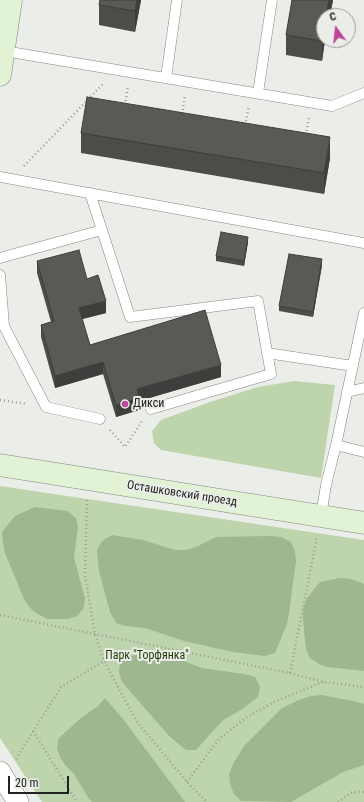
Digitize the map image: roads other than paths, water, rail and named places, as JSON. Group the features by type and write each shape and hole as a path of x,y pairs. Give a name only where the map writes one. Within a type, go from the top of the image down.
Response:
{"street":[{"path":"0,75 11,0"},
{"name":"Осташковский проезд","path":"0,465 364,523"},
{"path":"7,768 18,802"}],"lane":[{"path":"166,78 178,0"},
{"path":"255,93 272,0"},
{"path":"4,51 332,106 364,93"},
{"path":"0,177 364,242"},
{"path":"90,193 130,317 258,301 271,374 151,409"},
{"path":"0,258 102,230"},
{"path":"0,275 2,326 46,407 100,419"},
{"path":"321,516 326,485 364,312"},
{"path":"267,353 353,366"},
{"path":"347,392 364,388"},
{"path":"336,445 364,452"}],"place":[{"name":"Дикси","path":"125,404"}],"park label":[{"name":"Парк \"Торфянка\"","path":"147,656"}]}
